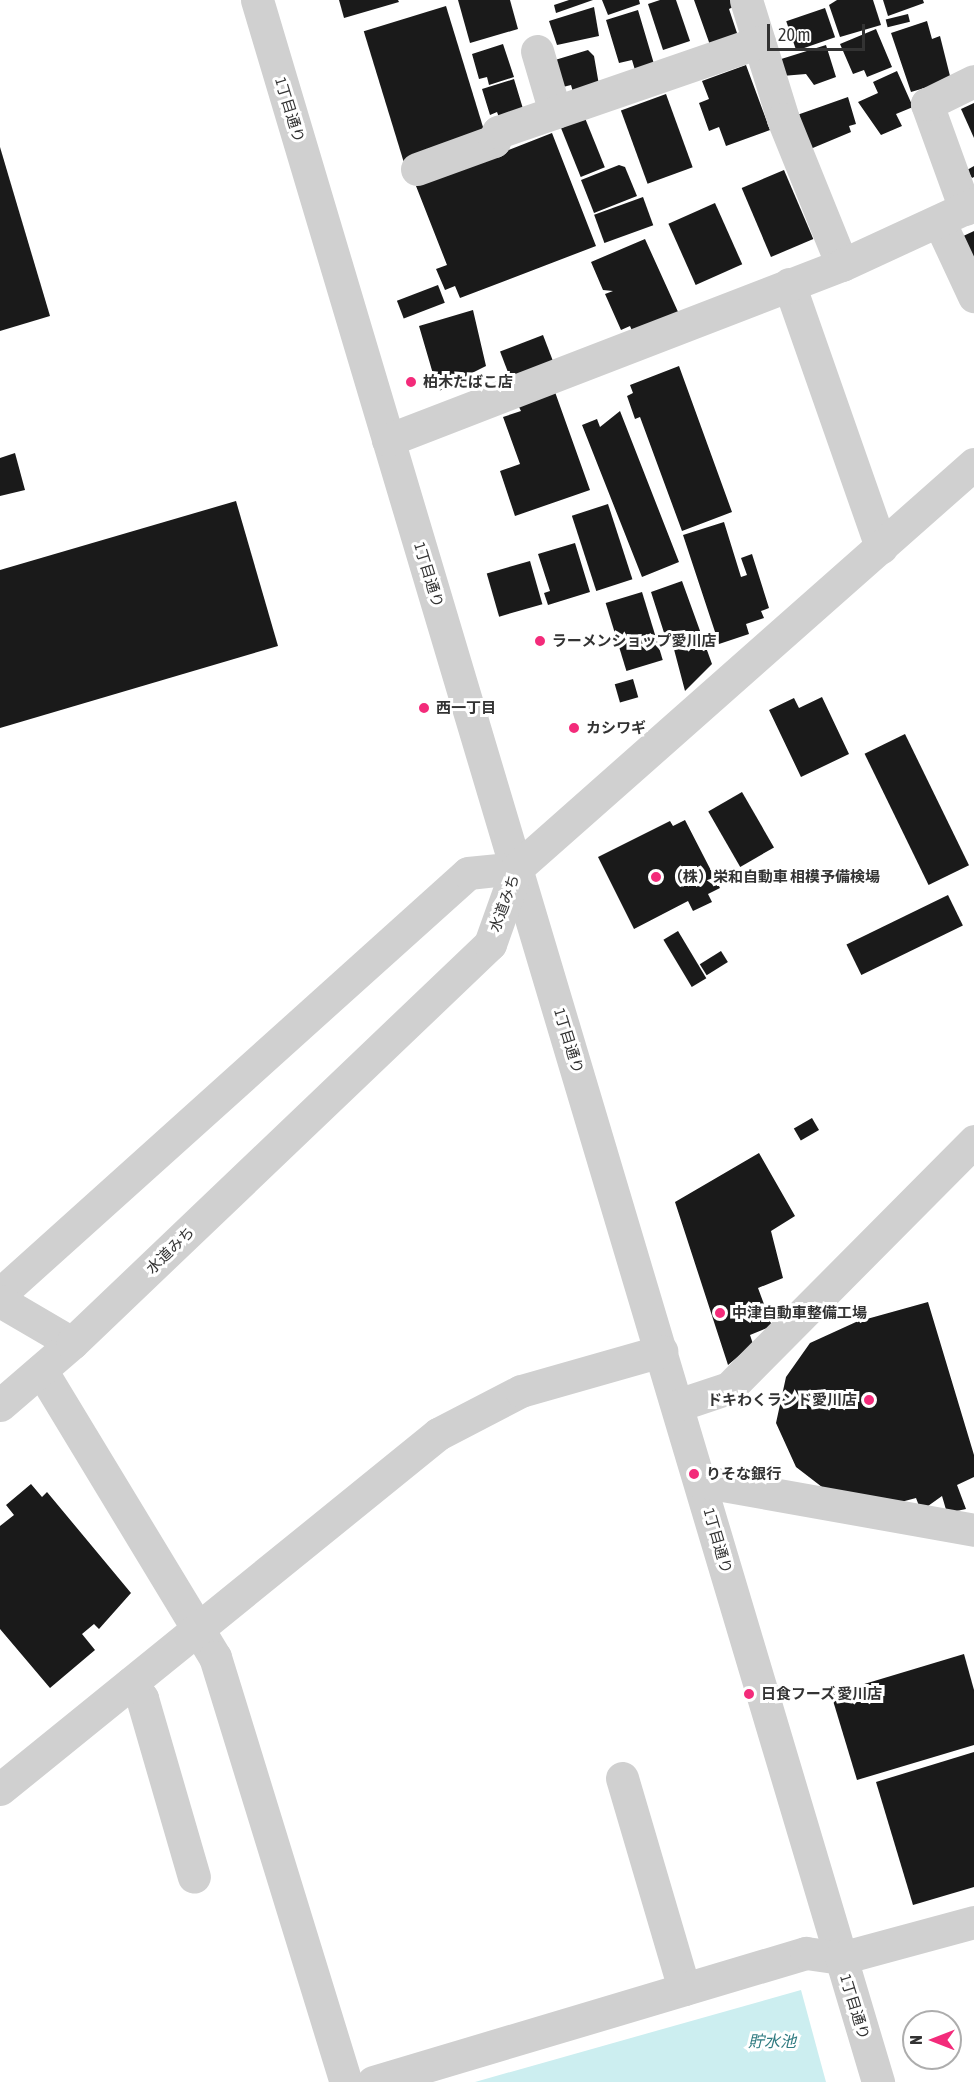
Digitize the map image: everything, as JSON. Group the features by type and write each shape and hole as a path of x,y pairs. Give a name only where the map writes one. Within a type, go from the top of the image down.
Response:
{"street":[{"name":"1丁目通り","path":"257,0 678,1405 878,2082"},
{"path":"746,0 783,119 842,265"},
{"path":"417,169 494,141 498,132 759,42"},
{"path":"537,51 548,114"},
{"path":"974,81 927,104 959,211 974,296"},
{"path":"388,440 842,265 959,211"},
{"path":"789,284 881,547"},
{"path":"517,868 974,464"},
{"name":"水道みち","path":"0,1294 468,873 517,868 490,944 72,1343 0,1405"},
{"path":"678,1405 729,1388 974,1141"},
{"path":"0,1301 72,1343"},
{"path":"0,1789 438,1434 521,1391 661,1351"},
{"path":"41,1370 215,1657 346,2082"},
{"path":"700,1481 974,1530"},
{"path":"130,1683 142,1698 170,1839 194,1877"},
{"path":"622,1778 631,1854 684,1989"},
{"path":"373,2082 806,1953 841,1958 974,1922"}],"water":[{"name":"貯水池","path":"801,1990 826,2082 475,2082"}],"building":[{"path":"339,0 398,0 399,2 344,18"},
{"path":"458,0 510,0 518,29 470,43"},
{"path":"569,0 593,0 556,13 554,5"},
{"path":"602,0 639,0 640,4 608,15"},
{"path":"660,0 676,0 690,41 663,50 648,4"},
{"path":"694,0 733,0 735,6 729,9 738,36 710,45"},
{"path":"837,0 873,0 881,25 840,37 829,5"},
{"path":"883,0 923,0 924,3 888,16"},
{"path":"446,6 486,136 404,161 364,31"},
{"path":"594,7 599,36 557,45 549,21"},
{"path":"825,8 835,37 796,51 786,21"},
{"path":"638,10 654,64 635,70 632,60 619,63 606,20"},
{"path":"908,14 910,22 888,27 886,20"},
{"path":"927,21 932,39 940,36 951,80 911,92 891,33"},
{"path":"876,29 892,67 867,77 864,70 853,74 840,44"},
{"path":"503,44 514,77 489,85 487,77 479,79 472,54"},
{"path":"826,45 836,77 814,85 806,74 782,76 778,60"},
{"path":"588,50 594,56 599,85 573,92 571,85 563,87 555,60"},
{"path":"746,65 770,130 726,146 719,127 709,131 699,103 709,99 702,81"},
{"path":"897,71 913,107 896,114 902,126 881,135 858,102 878,93 873,82"},
{"path":"514,79 524,112 500,120 497,112 490,115 482,89"},
{"path":"666,94 693,167 648,184 621,110"},
{"path":"848,97 856,124 849,126 851,132 808,150 797,115"},
{"path":"974,103 974,138 961,109"},
{"path":"585,118 605,167 581,177 561,128"},
{"path":"552,133 596,246 460,298 455,286 445,290 436,269 447,265 416,186"},
{"path":"0,147 50,316 0,331"},
{"path":"619,165 625,167 637,196 594,213 581,180"},
{"path":"974,166 974,177 972,178 967,170"},
{"path":"784,170 813,239 771,257 742,188"},
{"path":"643,197 653,225 604,243 594,215"},
{"path":"715,203 742,264 696,285 668,224"},
{"path":"974,231 974,261 959,238"},
{"path":"645,239 679,314 633,333 630,326 621,330 605,294 613,291 603,290 591,262"},
{"path":"438,285 445,303 404,319 397,301"},
{"path":"473,310 486,366 466,376 467,382 438,391 419,326"},
{"path":"543,335 554,364 511,380 500,351"},
{"path":"679,366 732,512 682,531 640,417 635,419 627,396 633,393 630,385"},
{"path":"555,392 590,490 515,516 500,471 520,464 503,417 521,411 518,405"},
{"path":"620,411 679,562 642,577 582,425 597,419 600,427"},
{"path":"15,453 25,490 0,496 0,458"},
{"path":"236,501 278,646 0,728 0,570"},
{"path":"608,504 632,579 596,591 572,516"},
{"path":"724,522 741,577 747,575 741,558 752,554 769,608 761,611 764,618 746,624 749,634 719,644 683,535"},
{"path":"575,543 590,592 548,605 544,593 550,591 538,554"},
{"path":"530,561 542,604 499,617 487,573"},
{"path":"682,581 712,664 685,691 671,638 666,639 651,592"},
{"path":"642,592 663,660 626,671 606,603"},
{"path":"633,679 638,697 620,703 615,684"},
{"path":"822,697 849,754 801,777 769,710 794,698 799,708"},
{"path":"905,734 969,865 929,885 865,754"},
{"path":"742,792 774,847 740,867 708,812"},
{"path":"685,820 720,888 708,894 712,902 693,911 688,901 634,929 598,857 670,821 673,826"},
{"path":"948,895 963,926 861,975 846,945"},
{"path":"678,931 706,978 692,987 663,940"},
{"path":"721,951 728,962 707,975 700,964"},
{"path":"812,1118 819,1130 801,1141 794,1128"},
{"path":"759,1153 795,1216 771,1231 783,1278 758,1288 772,1326 750,1335 753,1344 728,1365 675,1202"},
{"name":"ドキわくランド愛川店","path":"928,1302 974,1455 974,1477 957,1485 966,1509 947,1513 942,1496 921,1511 916,1498 901,1502 835,1497 796,1467 776,1423 786,1377 810,1343 856,1322"},
{"path":"31,1484 42,1497 47,1492 131,1593 99,1629 94,1624 82,1634 95,1650 50,1688 0,1629 0,1526 14,1515 6,1505"},
{"path":"964,1654 974,1690 974,1745 857,1780 831,1694"},
{"path":"974,1752 974,1887 913,1905 876,1782"}],"place":[{"name":"柏木たばこ店","path":"411,382"},
{"name":"ラーメンショップ愛川店","path":"540,641"},
{"name":"西一丁目","path":"424,708"},
{"name":"カシワギ","path":"574,728"},
{"name":"（株）栄和自動車 相模予備検場","path":"656,877"},
{"name":"中津自動車整備工場","path":"720,1313"},
{"name":"ドキわくランド愛川店","path":"869,1400"},
{"name":"りそな銀行","path":"694,1474"},
{"name":"日食フーズ 愛川店","path":"749,1694"}]}
